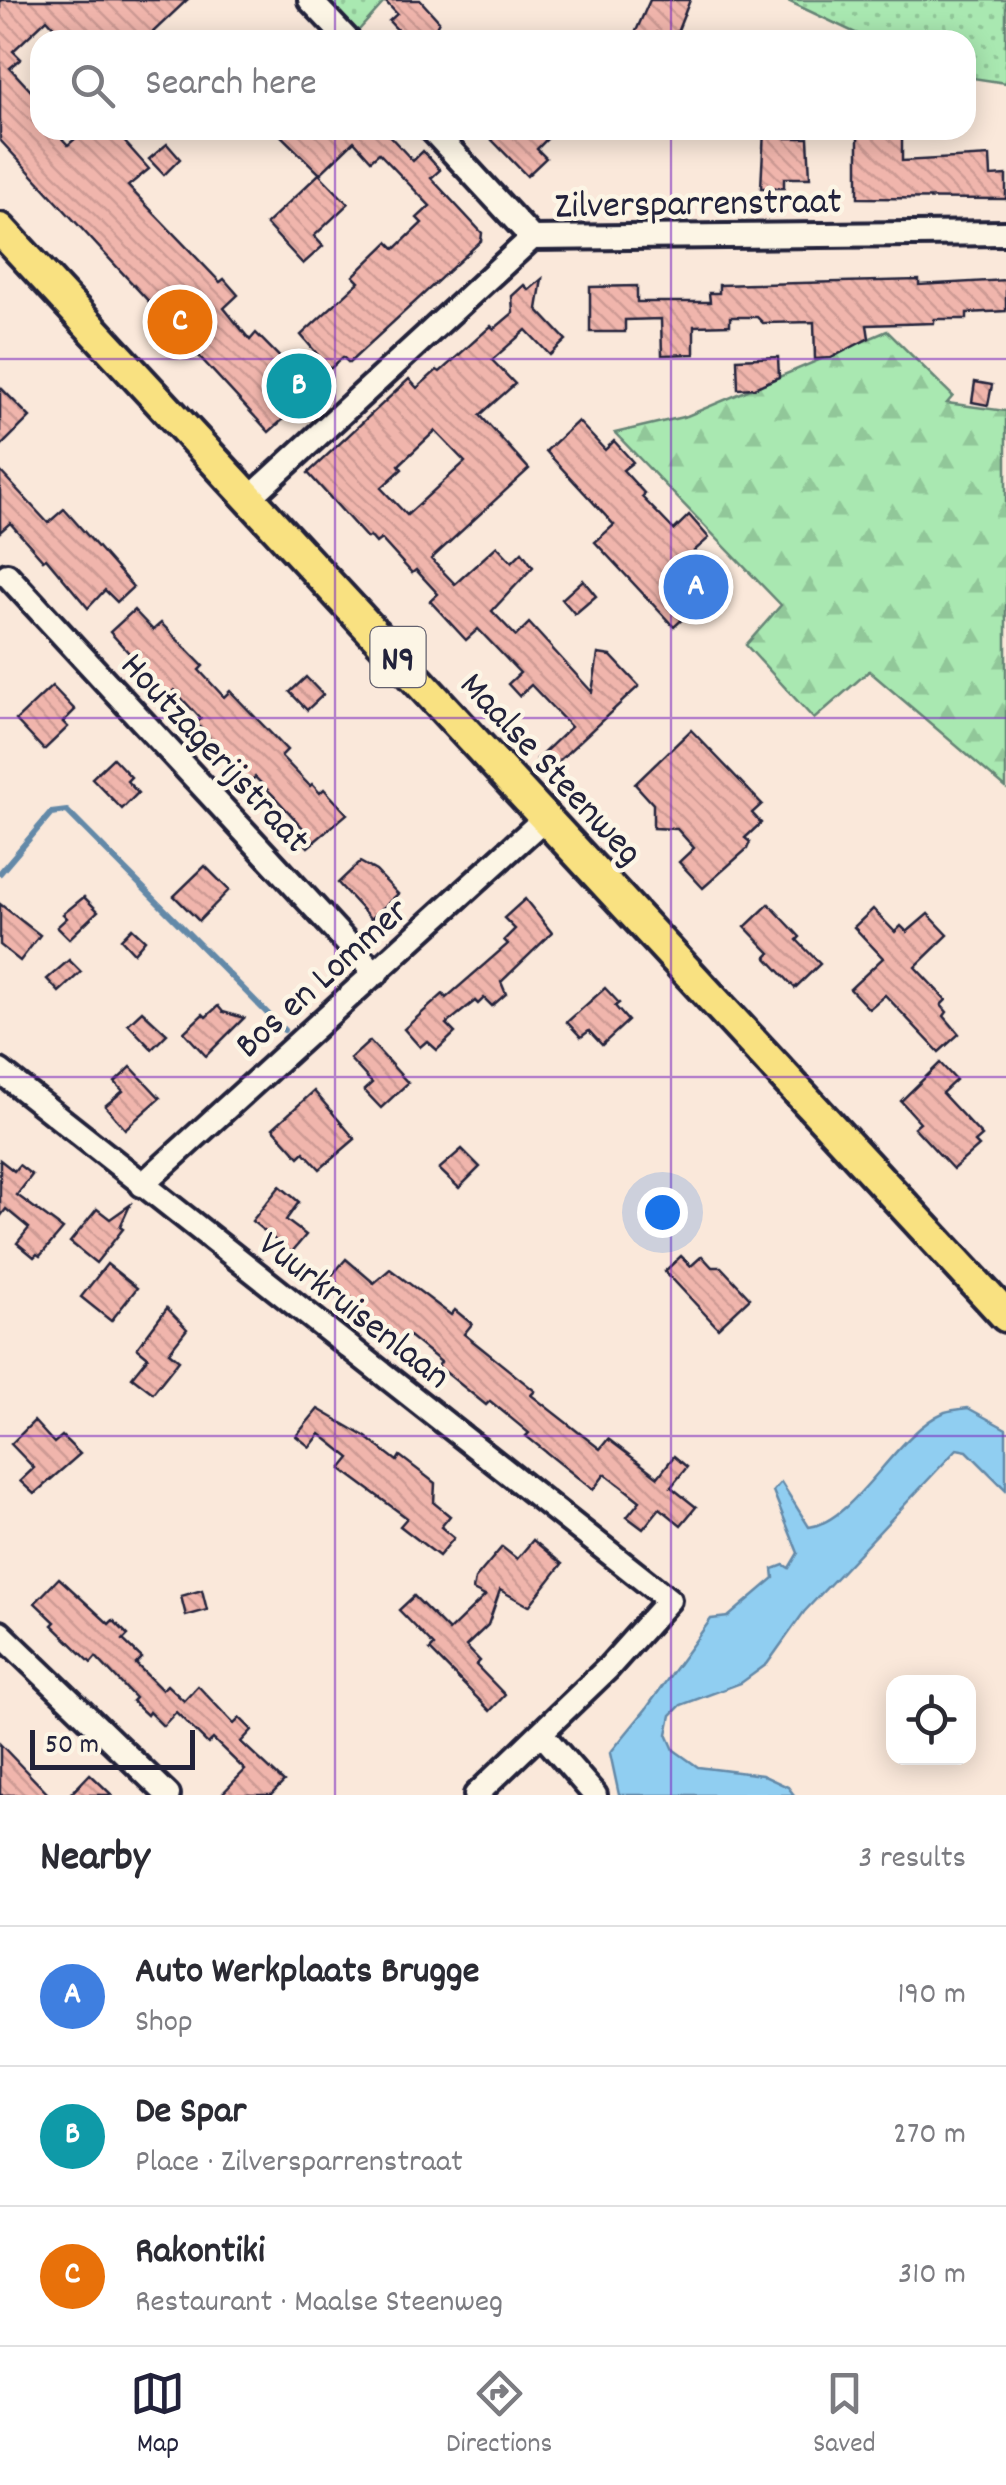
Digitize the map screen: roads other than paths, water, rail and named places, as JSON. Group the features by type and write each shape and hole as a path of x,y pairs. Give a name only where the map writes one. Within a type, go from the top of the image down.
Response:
{"main road":[{"name":"Maalse Steenweg","path":"0,229 1006,1316"}],"street":[{"path":"310,0 338,30"},
{"path":"441,140 532,238"},
{"name":"Zilversparrenstraat","path":"251,497 532,238 1006,233"},
{"name":"Houtzagerijstraat","path":"7,575 376,974"},
{"name":"Bos en Lommer","path":"142,1185 544,818"},
{"name":"Vuurkruisenlaan","path":"0,1071 669,1600 608,1668 541,1733"},
{"path":"0,1633 168,1795"},
{"path":"476,1795 541,1733 595,1795"}],"water":[{"path":"968,1408 1006,1429 1006,1490 967,1451 957,1449 804,1612 767,1664 741,1683 681,1705 671,1715 667,1734 674,1750 698,1767 762,1775 788,1787 794,1795 619,1795 610,1753 711,1619 728,1617 774,1578 773,1569 784,1565 789,1568 798,1553 773,1491 781,1482 809,1527 826,1521 860,1494 927,1423 945,1412"}],"waterway":[{"path":"0,873 51,813 67,811 284,1030"}],"place":[{"name":"Rakontiki","path":"180,322"},
{"name":"De Spar","path":"299,386"},
{"name":"Auto Werkplaats Brugge","path":"696,587"}]}
